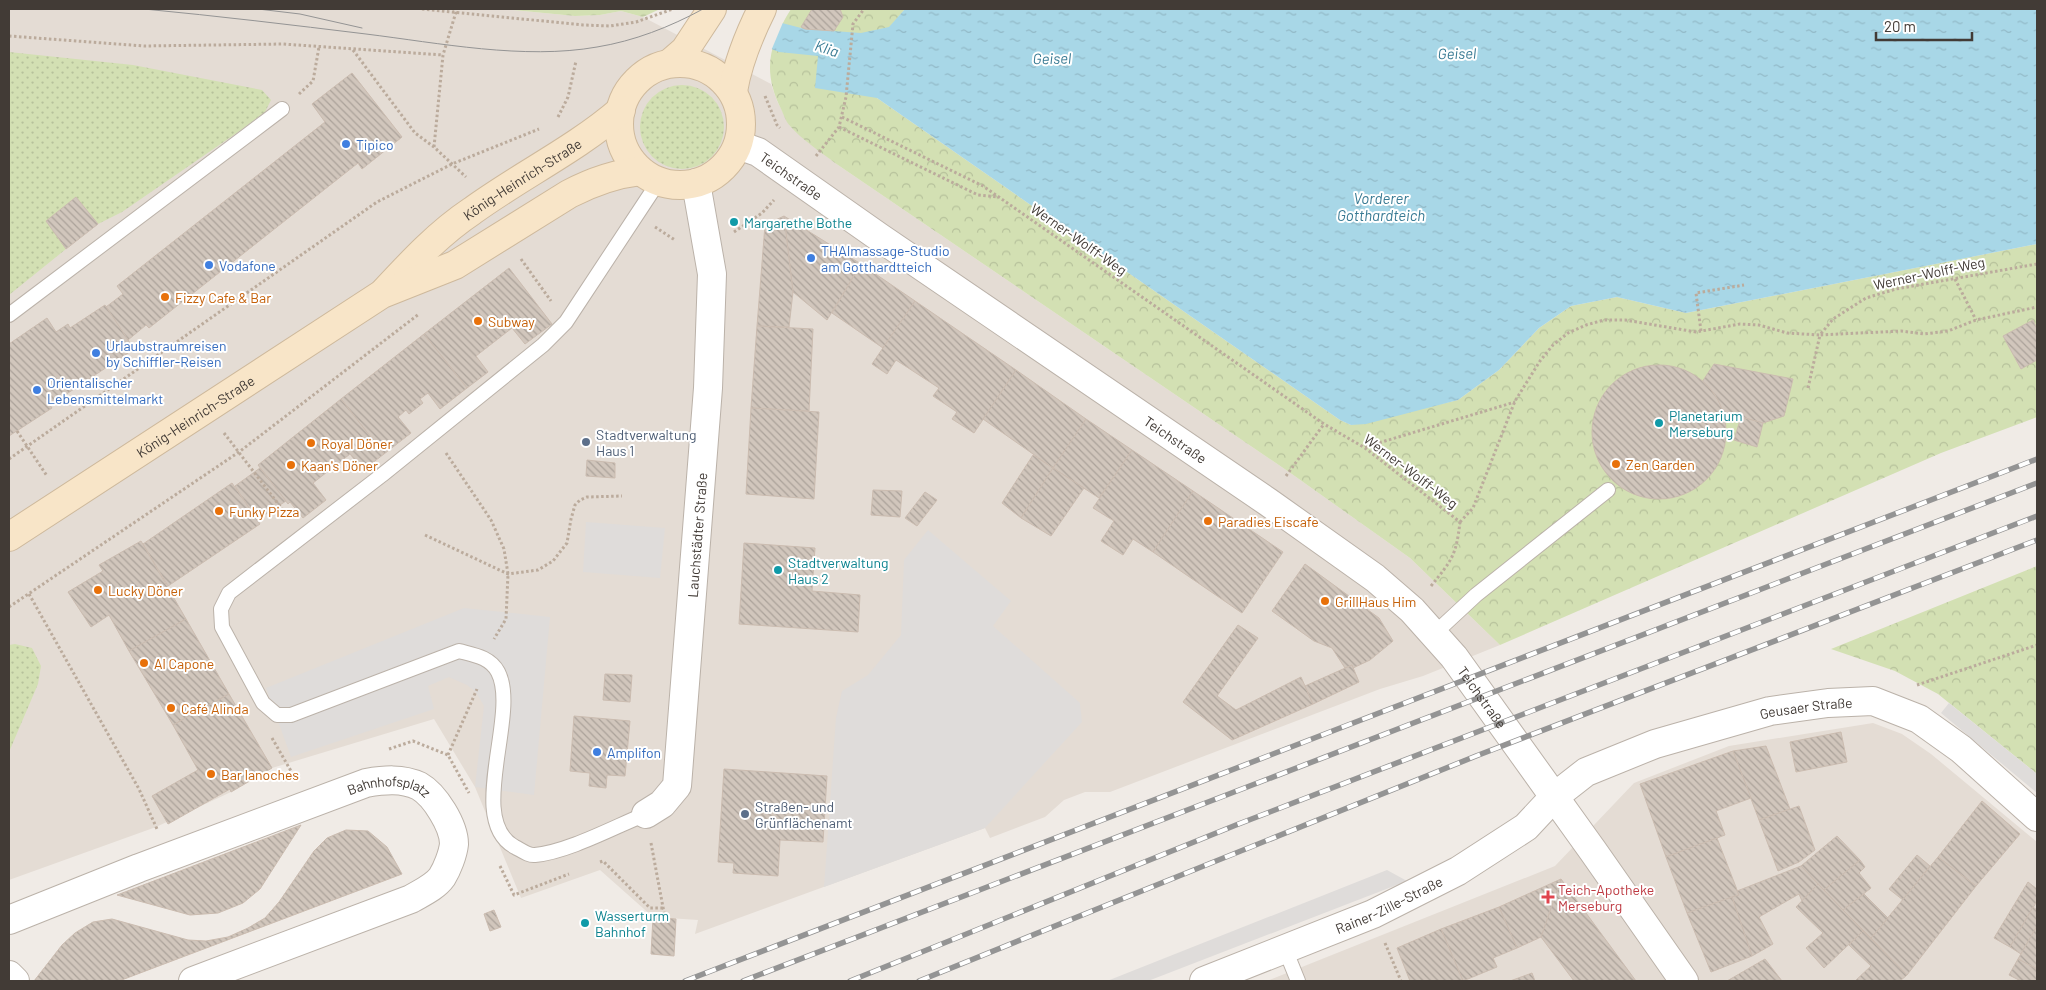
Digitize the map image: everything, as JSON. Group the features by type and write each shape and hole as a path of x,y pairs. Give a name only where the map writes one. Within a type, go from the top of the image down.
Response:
{"main road":[{"path":"670,63 690,64 705,68 720,78 733,91 740,107 742,124 738,145 724,168 696,183 677,185 649,176 629,158 622,144 619,130 620,110 626,93 633,83 651,70 670,63 685,50 712,9"},
{"path":"733,91 737,69 745,44 762,9"},
{"name":"König-Heinrich-Straße","path":"382,294 450,226 596,130 620,110"},
{"name":"König-Heinrich-Straße","path":"9,537 382,294 455,265 588,184 615,175 649,176"}],"street":[{"name":"Teichstraße","path":"738,145 758,152 879,237 1268,502 1375,578 1412,610 1454,657 1684,981"},
{"name":"Lauchstädter Straße","path":"646,814 670,797 677,786 708,388 712,274 696,183"},
{"name":"Geusaer Straße","path":"1554,797 1586,772 1655,744 1770,710 1828,703 1873,701 1919,719 1934,729 1962,749 2037,817"},
{"name":"Bahnhofsplatz","path":"9,920 139,868 366,783 392,779 406,782 420,787 442,810 454,844 449,862 441,878 427,889 411,899 193,981"},
{"name":"Rainer-Zille-Straße","path":"1204,981 1373,914 1458,872 1526,827 1554,797"},
{"path":"9,975 14,981"}],"lane":[{"path":"9,315 282,109"},
{"path":"646,814 554,853 532,856 510,844 496,824 493,799 504,689 497,671 483,657 459,651 292,714 277,715 262,703 222,627 221,610 229,594 433,434 543,345 566,322 649,176"},
{"path":"1434,634 1476,595 1608,490"},
{"path":"1285,949 1298,981"}],"path":[{"path":"422,9 456,10 583,25 610,26 636,22 673,9"},
{"path":"809,153 815,157 839,127 846,97 854,24 864,9"},
{"path":"434,147 443,56 456,10"},
{"path":"9,36 144,46 283,44 443,56"},
{"path":"313,82 319,47"},
{"path":"352,50 415,133 452,164"},
{"path":"556,119 561,114 568,97 576,61"},
{"path":"764,91 765,100 777,125 784,132"},
{"name":"Werner-Wolff-Weg","path":"842,117 983,186 1324,424 1365,448 1460,522 1473,508 1515,402 1540,361 1553,345 1568,333 1604,320 1624,320 1648,323 1675,330 1700,331 1740,324 1758,325 1787,333 1820,335 1833,319 1866,298 1896,289 2037,264"},
{"path":"839,127 978,195 999,197"},
{"path":"9,459 377,202 452,164 541,128"},
{"path":"517,254 566,322"},
{"path":"1955,279 1976,320"},
{"path":"1700,331 1696,293 1744,285"},
{"path":"1808,388 1820,335 1902,331 1924,334 1948,332 1976,320 2037,307"},
{"path":"9,607 239,452 419,314"},
{"path":"1365,448 1515,402"},
{"path":"205,408 303,536"},
{"path":"1288,472 1324,424"},
{"path":"17,431 64,501"},
{"path":"433,434 491,520 504,548 508,574 506,619 483,657 476,692 448,755"},
{"path":"425,535 508,574 538,570 553,561 567,543 571,519 575,506 580,500 587,497 622,496"},
{"path":"1412,610 1451,560 1456,549 1460,522"},
{"path":"29,594 139,789 158,834"},
{"path":"1873,701 2037,644"},
{"path":"386,750 413,741 448,755 470,796"},
{"path":"286,782 304,776"},
{"path":"646,814 665,918"},
{"path":"594,864 603,861 650,908 663,908"},
{"path":"498,863 514,895 576,871"},
{"path":"1373,914 1401,981"}],"shaded area":[{"path":"9,9 503,9 575,16 600,15 621,11 643,17 771,84 777,101 790,126 835,163 1289,472 1410,558 1500,645 1423,676 1380,689 1110,792 1085,792 1064,800 1045,817 990,838 985,828 695,934 698,920 653,917 600,870 521,898 475,787 434,719 272,768 231,792 156,827 9,880"},
{"path":"586,522 665,528 660,578 583,572"},
{"path":"928,530 1011,601 993,626 1080,703 1082,722 985,828 824,887 836,718 842,691 868,675 901,635 904,560"},
{"path":"464,608 550,617 534,795 475,787 484,706 476,692 467,685 449,677 428,686 434,709 291,757 266,688"},
{"path":"1949,703 2037,774 2037,793 1941,713"},
{"path":"1873,723 1902,734 1931,754 2037,842 2037,981 1267,981 1555,866 1634,783 1729,746"},
{"path":"1387,870 1407,881 1148,981 1107,981"}],"green space":[{"path":"503,9 660,9 643,17 621,11 600,15 575,16"},
{"path":"791,9 905,9 890,27 877,98 1340,420 1351,425 1458,400 1499,370 1539,328 1571,306 1617,297 1686,313 2037,244 2037,417 1941,453 1500,645 1410,558 1289,472 835,163 800,136 785,118 775,95 770,70 773,46 777,34"},
{"path":"9,52 133,65 262,90 271,100 265,112 241,130 122,212 98,224 76,197 47,221 66,249 9,295"},
{"path":"682,85 698,88 712,97 721,111 724,127 721,143 712,157 698,166 682,169 666,166 652,157 643,143 640,127 643,111 652,97 666,88"},
{"path":"2037,566 2037,774 1938,694 1895,671 1831,649"},
{"path":"15,644 32,648 41,666 38,684 9,752 9,645"}],"water":[{"name":"Vorderer Gotthardteich","path":"671,9 782,23 805,29 861,33 889,27 905,9 2037,9 2037,244 1686,313 1617,297 1571,306 1539,328 1499,370 1458,400 1366,424 1351,425 1340,420 877,98 815,88 818,56 779,52"}],"pier":[{"path":"669,9 764,9 784,20 771,51"}],"building":[{"path":"812,9 840,9 843,17 834,31 805,29 801,27"},
{"path":"352,73 402,137 362,169 358,163 149,328 146,325 128,340 106,307 123,294 117,286 325,122 312,104"},
{"path":"76,197 98,224 66,249 46,221"},
{"path":"784,216 861,264 827,320 793,292"},
{"path":"784,216 793,292 789,327 757,326 765,225"},
{"path":"861,264 915,301 883,348 832,313"},
{"path":"509,268 552,324 525,344 512,328 476,356 488,372 467,388 424,334"},
{"path":"915,301 1016,370 974,433 952,419 957,412 933,396 939,388 896,360 887,374 872,364"},
{"path":"105,305 134,349 50,405 52,408 9,436 9,344 47,318 56,332 68,324 70,328"},
{"path":"2033,320 2037,329 2037,360 2021,369 2003,336"},
{"path":"757,326 813,329 809,411 751,408"},
{"path":"424,334 467,388 440,409 428,393 420,399 423,403 409,414 406,410 398,417 411,433 384,454 341,399"},
{"path":"1714,364 1793,379 1784,416 1763,423 1723,412 1714,393 1702,382"},
{"name":"Planetarium Merseburg","path":"1659,365 1685,370 1696,376 1706,385 1715,395 1721,406 1726,432 1721,458 1715,469 1706,479 1696,488 1685,494 1659,499 1633,494 1622,488 1612,479 1603,469 1597,458 1592,432 1597,406 1603,395 1612,385 1622,376 1633,370"},
{"path":"1016,370 1086,419 1053,468 983,419"},
{"path":"341,399 384,454 363,470 350,454 313,483 326,500 303,518 290,502 288,504 258,465"},
{"path":"751,408 819,412 814,499 746,494"},
{"path":"1741,417 1763,423 1757,447 1734,440"},
{"path":"1086,419 1132,450 1099,498 1053,468"},
{"path":"1132,450 1193,491 1153,552 1133,539 1123,555 1101,541 1114,521 1093,508"},
{"path":"1033,455 1053,468 1021,518 1002,503"},
{"path":"587,460 615,463 615,478 586,476"},
{"path":"260,468 286,501 257,520 235,486"},
{"path":"1053,468 1084,488 1051,536 1021,518"},
{"path":"232,483 260,524 168,586 143,544"},
{"path":"873,490 902,491 900,517 871,515"},
{"path":"1193,491 1283,552 1242,613 1153,552"},
{"path":"925,492 937,500 917,526 905,518"},
{"path":"141,541 186,619 129,651 109,615 91,627 68,592 103,571 99,565"},
{"name":"Stadtverwaltung Haus 2","path":"744,543 815,548 812,591 860,595 858,632 739,624"},
{"path":"1305,564 1379,618 1393,641 1370,660 1353,668 1352,665 1345,668 1332,648 1314,641 1272,611"},
{"path":"186,619 229,694 173,725 129,651"},
{"path":"1238,625 1258,638 1217,696 1236,710 1301,677 1313,704 1232,740 1183,702"},
{"path":"1352,665 1359,682 1313,704 1305,686"},
{"path":"605,674 632,675 630,702 603,700"},
{"path":"229,694 272,768 231,792 230,789 168,824 152,796 198,770 173,725"},
{"path":"574,716 630,721 625,776 607,775 606,788 589,786 590,773 570,771"},
{"path":"1841,732 1847,762 1796,772 1790,742"},
{"path":"1766,746 1790,809 1759,820 1733,751"},
{"path":"1733,751 1751,798 1716,811 1725,835 1666,857 1640,784"},
{"path":"724,769 827,776 823,842 780,840 778,876 733,873 734,863 718,862"},
{"path":"1982,801 2020,834 1976,886 1938,857"},
{"path":"1799,806 1815,850 1799,862 1778,871 1759,820"},
{"path":"301,825 260,889 243,903 218,913 190,915 117,895"},
{"path":"346,830 368,831 387,847 402,874 119,981 34,981 62,945 75,933 93,922 112,919 188,940 206,941 228,937 248,928 265,918 279,902 314,851 327,838"},
{"path":"1837,836 1860,860 1824,890 1801,866"},
{"path":"1717,838 1739,895 1687,913 1666,857"},
{"path":"1917,855 1930,866 1903,900 1889,889"},
{"path":"1938,857 1976,886 1907,975 1871,938"},
{"path":"1860,860 1865,867 1859,873 1871,888 1843,910 1824,890"},
{"path":"1801,866 1818,884 1802,901 1799,894 1759,917 1773,944 1752,956 1732,897 1739,895 1737,891"},
{"path":"1561,879 1636,981 1574,981 1541,937"},
{"path":"1561,879 1541,937 1517,948 1499,907"},
{"path":"2028,882 2037,889 2037,901 2010,947 1994,938"},
{"path":"1818,884 1863,931 1824,968 1806,948 1823,933 1796,907"},
{"path":"1864,894 1888,918 1871,938 1843,910"},
{"path":"1732,897 1752,956 1711,972 1687,913"},
{"path":"1499,907 1517,948 1493,958 1497,967 1463,981 1441,929"},
{"path":"2033,907 2037,910 2037,926 2021,954 2010,947"},
{"path":"494,910 501,927 490,931 484,914"},
{"path":"653,917 676,919 674,956 651,954"},
{"path":"2037,926 2037,969 2018,959"},
{"path":"1441,929 1463,981 1410,981 1397,948"},
{"path":"1863,931 1907,975 1900,981 1855,981 1871,966 1849,945"},
{"path":"1765,959 1782,981 1727,981"},
{"path":"2018,959 2037,969 2037,981 2021,981 2009,975"},
{"path":"1532,973 1535,981 1510,981"}],"tram line":[{"path":"144,9 482,49 540,52 569,51 625,41 678,22 703,9"},
{"path":"258,9 300,14 362,28"}],"railway":[{"path":"685,981 2037,459"},
{"path":"743,981 2037,483"},
{"path":"850,981 1236,825 2037,516"},
{"path":"919,981 1476,756 2037,540"}],"place":[{"name":"Tipico","path":"346,144"},
{"name":"Margarethe Bothe","path":"734,222"},
{"name":"THAImassage-Studio am Gotthardtteich","path":"811,258"},
{"name":"Vodafone","path":"209,265"},
{"name":"Fizzy Cafe & Bar","path":"165,297"},
{"name":"Subway","path":"478,321"},
{"name":"Urlaubstraumreisen by Schiffler-Reisen","path":"96,353"},
{"name":"Orientalischer Lebensmittelmarkt","path":"37,390"},
{"name":"Planetarium Merseburg","path":"1659,423"},
{"name":"Stadtverwaltung Haus 1","path":"586,442"},
{"name":"Royal Döner","path":"311,443"},
{"name":"Zen Garden","path":"1616,464"},
{"name":"Kaan's Döner","path":"291,465"},
{"name":"Funky Pizza","path":"219,511"},
{"name":"Paradies Eiscafe","path":"1208,521"},
{"name":"Stadtverwaltung Haus 2","path":"778,570"},
{"name":"Lucky Döner","path":"98,590"},
{"name":"GrillHaus Him","path":"1325,601"},
{"name":"Al Capone","path":"144,663"},
{"name":"Café Alinda","path":"171,708"},
{"name":"Amplifon","path":"597,752"},
{"name":"Bar lanoches","path":"211,774"},
{"name":"Straßen- und Grünflächenamt","path":"745,814"},
{"name":"Teich-Apotheke Merseburg","path":"1548,897"},
{"name":"Wasserturm Bahnhof","path":"585,923"}],"water label":[{"name":"Klia","path":"827,48"},
{"name":"Geisel","path":"1457,53"},
{"name":"Geisel","path":"1052,58"}]}
